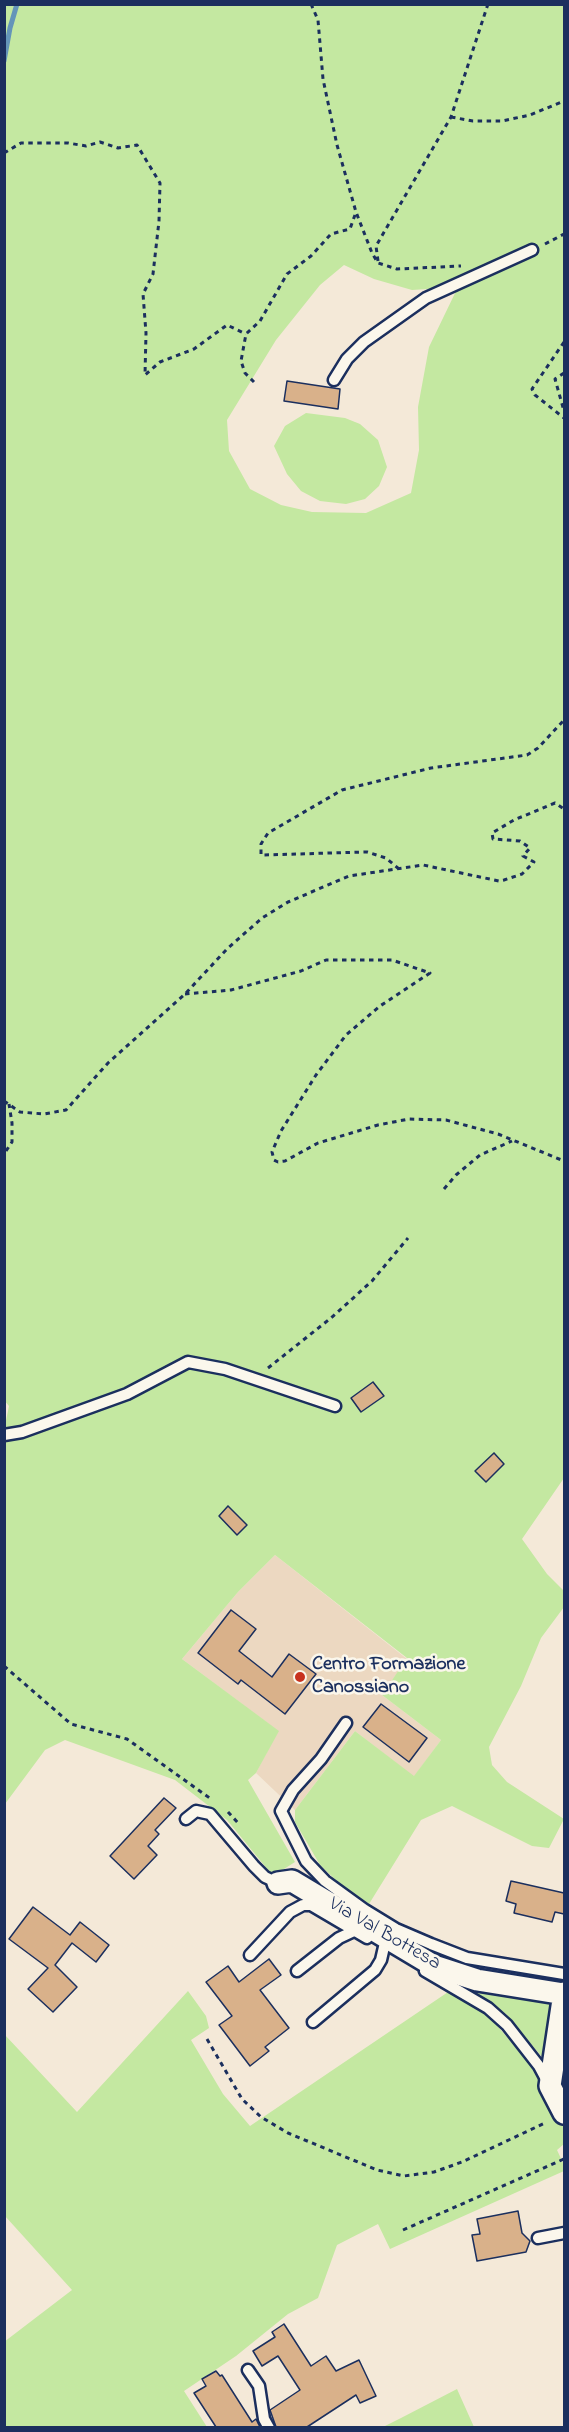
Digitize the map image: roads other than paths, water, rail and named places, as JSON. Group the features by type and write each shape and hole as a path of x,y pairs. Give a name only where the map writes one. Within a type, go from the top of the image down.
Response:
{"street":[{"name":"Via Val Bottesa","path":"278,1883 292,1881 434,1966 477,1980 564,1993 550,2086"},
{"path":"550,2086 564,2113"}],"lane":[{"path":"333,380 347,359 364,342 426,298 532,250"},
{"path":"4,1435 22,1432 127,1394 188,1362 225,1369 335,1406"},
{"path":"346,1723 321,1759 293,1790 281,1811 306,1861 341,1894 396,1929 467,1958 564,1974"},
{"path":"186,1819 196,1811 210,1814 254,1866 265,1877 278,1883"},
{"path":"250,1955 290,1912 303,1905 311,1905 488,2008 507,2025 539,2066 550,2086"},
{"path":"297,1971 339,1938 354,1930"},
{"path":"313,2022 375,1970 381,1960 384,1947"},
{"path":"538,2238 564,2233"},
{"path":"248,2370 260,2386 264,2420 269,2427"}],"waterway":[{"path":"4,61 17,4"}],"place":[{"name":"Centro Formazione Canossiano","path":"300,1677"}]}
